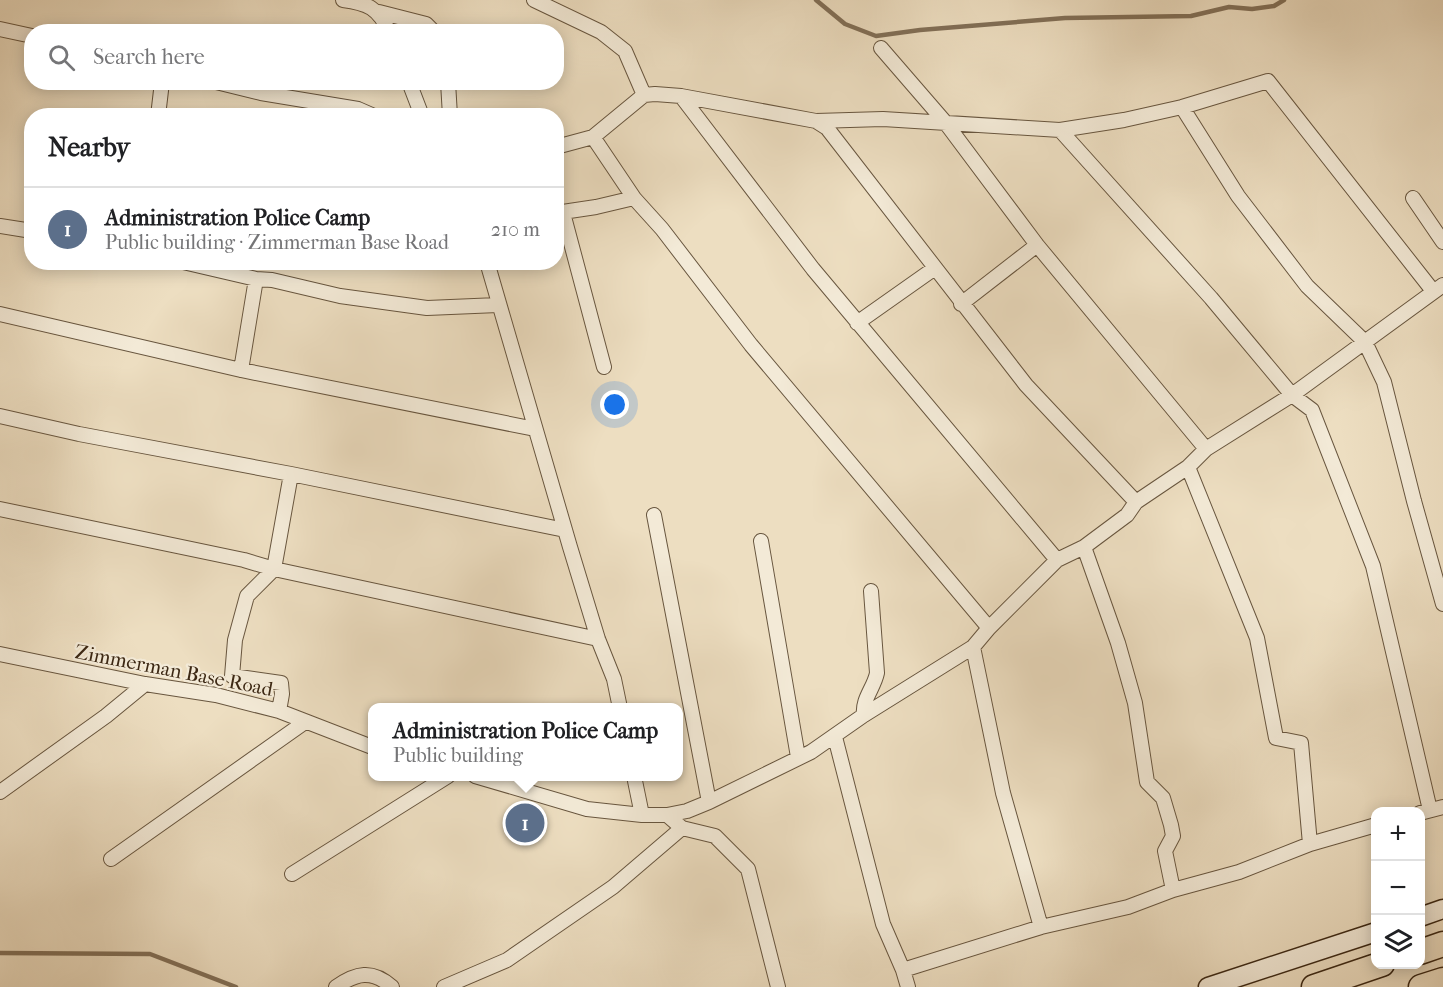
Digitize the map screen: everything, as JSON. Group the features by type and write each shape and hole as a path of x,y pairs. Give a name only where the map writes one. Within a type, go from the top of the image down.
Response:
{"highway":[{"path":"1425,950 1443,944"},
{"path":"1314,987 1371,968"},
{"path":"1421,987 1443,980"}],"main road":[{"path":"1425,915 1443,909"},
{"path":"1208,987 1371,934"}],"street":[{"path":"343,0 357,2 379,12 426,24"},
{"path":"534,0 601,32 625,51 644,95"},
{"path":"379,12 384,24"},
{"path":"0,29 24,34"},
{"path":"881,48 945,122 1037,245 1206,449"},
{"path":"489,781 587,808 642,815 667,815 687,811 709,802 811,752 864,715 973,647 1057,560 1084,547 1127,515 1136,502 1188,467 1206,449 1292,395 1438,288 1268,81 1182,107 1124,120 1060,130 884,119 816,121 681,96 655,94 644,95 593,137 564,145"},
{"path":"159,108 161,90"},
{"path":"249,90 352,108"},
{"path":"412,90 419,108"},
{"path":"448,90 450,108"},
{"path":"681,96 813,269 1057,560"},
{"path":"1182,107 1238,196 1307,286 1365,342 1384,382 1443,604"},
{"path":"816,121 826,128 1026,386 1136,502"},
{"path":"1060,130 1211,298 1292,395 1312,410 1373,566 1431,810"},
{"path":"593,137 634,198 662,229 751,345 989,628"},
{"path":"564,212 634,198"},
{"path":"1413,198 1443,242"},
{"path":"0,225 24,230"},
{"path":"564,227 604,367"},
{"path":"961,304 1037,245"},
{"path":"857,323 935,268"},
{"path":"217,270 340,296 427,308 498,305"},
{"path":"489,270 598,639 614,679 619,703"},
{"path":"241,370 256,279"},
{"path":"0,314 241,370 535,429"},
{"path":"0,416 79,434 291,474 565,530"},
{"path":"1188,467 1257,638 1276,738 1301,743 1310,844"},
{"path":"279,711 281,683 232,676 235,640 247,596 274,569 291,474"},
{"path":"0,509 244,560 274,569 598,639"},
{"path":"654,515 709,802"},
{"path":"761,541 798,758"},
{"path":"1084,547 1118,643 1136,703 1147,782 1163,798 1171,825 1173,836 1165,851 1173,890"},
{"path":"864,715 863,705 877,673 871,591"},
{"path":"973,647 1003,794 1041,927"},
{"name":"Zimmerman Base Road","path":"0,654 144,684 216,695 279,711 368,746"},
{"path":"0,792 106,716 144,684"},
{"path":"111,859 305,722"},
{"path":"835,737 883,924 908,987"},
{"path":"292,874 442,781"},
{"path":"635,781 642,815"},
{"path":"667,815 682,828 715,837 748,869 778,987"},
{"path":"903,970 1041,927 1128,907 1173,890 1239,872 1310,844 1371,826"},
{"path":"444,987 507,960 613,887 682,828"},
{"path":"336,987 359,975 375,975 392,987"}],"waterway":[{"path":"816,0 845,24 876,36 920,30 1065,18 1191,16 1229,7 1252,9 1274,6 1284,0"},
{"path":"0,953 150,954 236,987"}],"place":[{"name":"Administration Police Camp","path":"525,823"}]}
